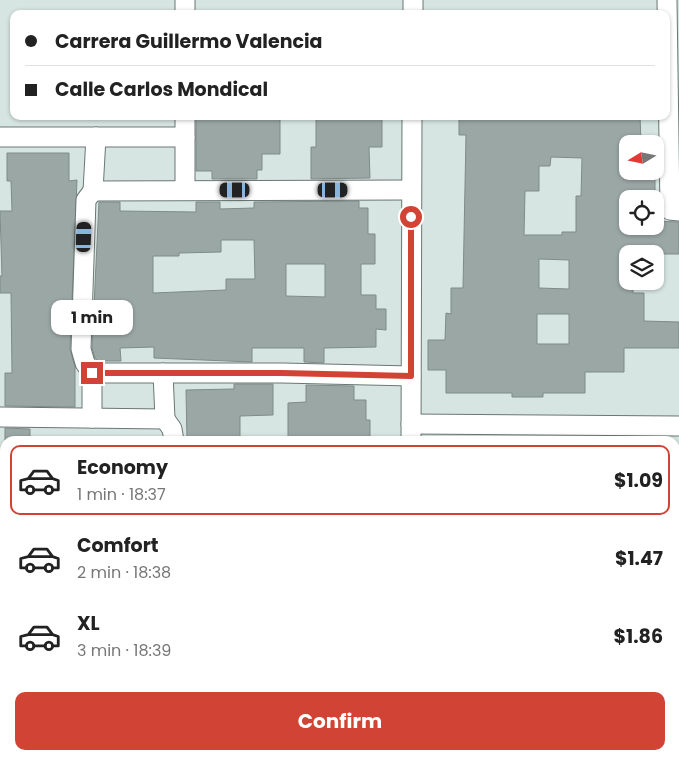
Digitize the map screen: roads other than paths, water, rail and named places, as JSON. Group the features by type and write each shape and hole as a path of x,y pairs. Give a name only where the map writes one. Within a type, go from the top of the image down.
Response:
{"street":[{"path":"670,55 674,129 670,210 679,211"},
{"path":"185,120 185,190"},
{"path":"412,120 411,433 679,426"},
{"path":"0,137 185,137"},
{"path":"92,418 92,373 85,363 81,349 86,200 93,191 96,137"},
{"path":"93,191 411,190"},
{"path":"92,373 411,376"},
{"path":"163,373 165,419 172,429 173,436"},
{"path":"0,417 165,419"}]}
